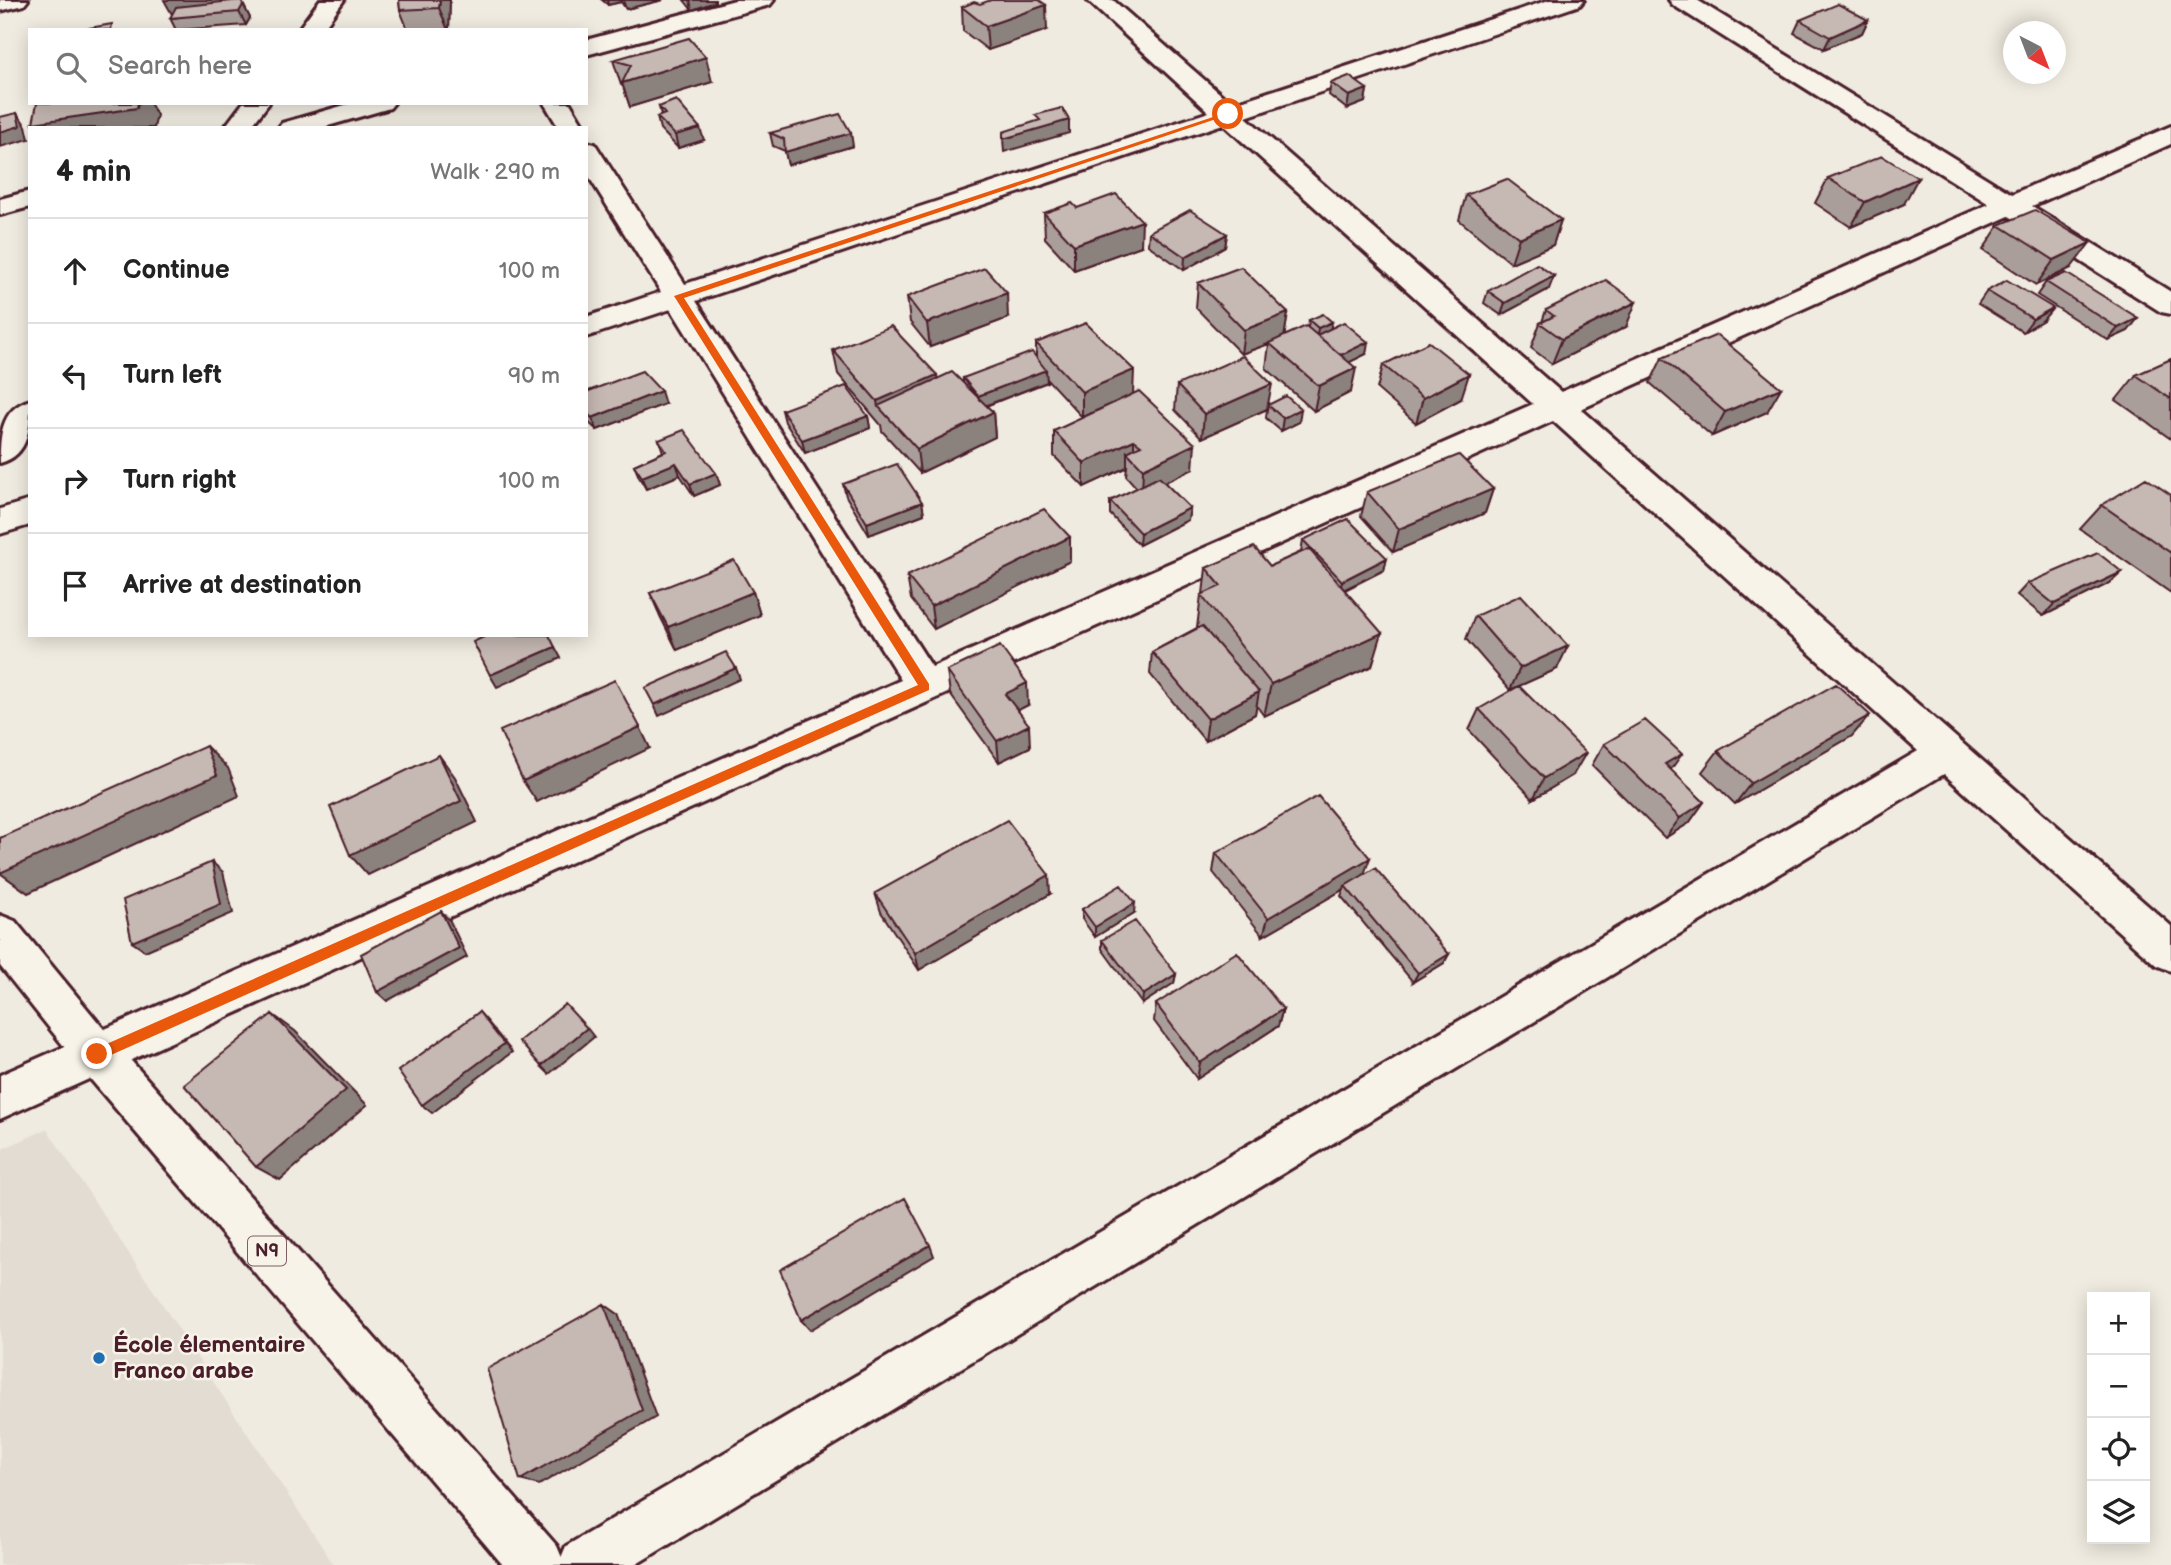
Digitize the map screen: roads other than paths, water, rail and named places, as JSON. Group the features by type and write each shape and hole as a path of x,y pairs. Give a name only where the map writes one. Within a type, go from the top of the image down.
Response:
{"street":[{"path":"0,4 16,0"},
{"path":"311,28 332,0"},
{"path":"588,47 762,0"},
{"path":"1099,0 2171,952"},
{"path":"588,326 1572,0"},
{"path":"1681,0 2171,305"},
{"path":"239,126 254,105"},
{"path":"298,126 374,105"},
{"path":"558,105 571,126"},
{"path":"0,1097 2171,134"},
{"path":"588,153 925,687"},
{"path":"0,207 28,200"},
{"path":"0,452 28,414"},
{"path":"0,522 28,513"},
{"path":"585,1565 1947,753"},
{"name":"N9","path":"0,934 97,1054 538,1565"}],"place":[{"name":"École élementaire Franco arabe","path":"99,1358"}]}
